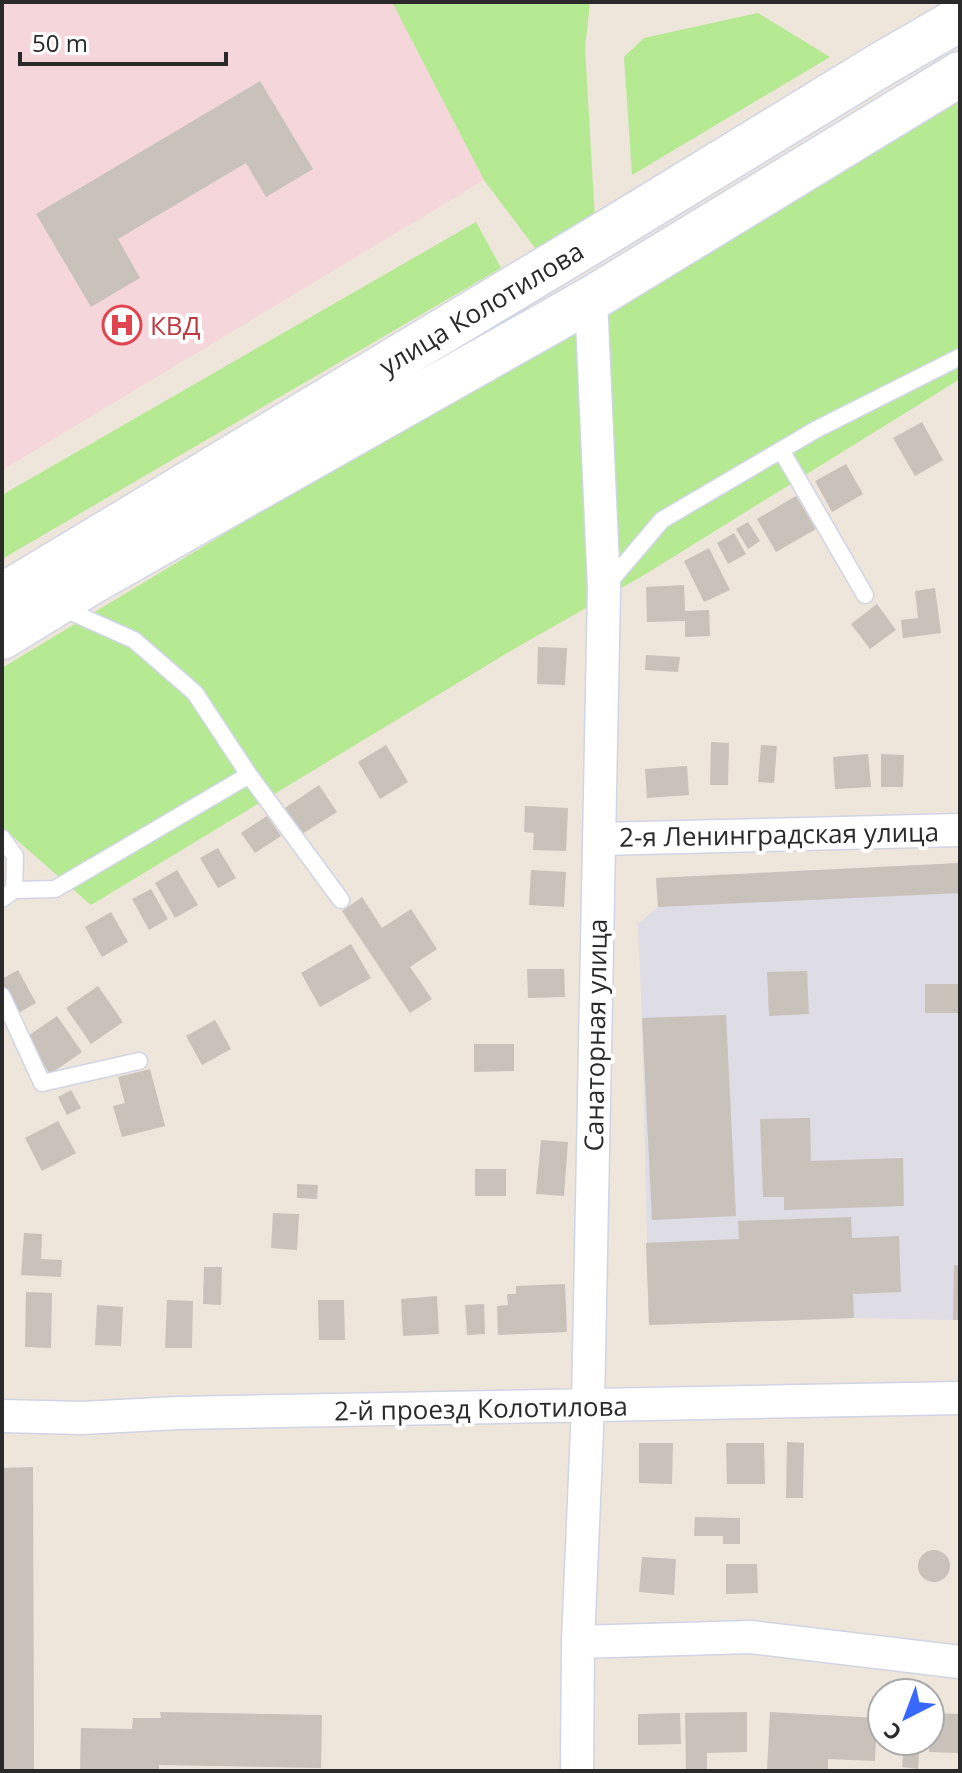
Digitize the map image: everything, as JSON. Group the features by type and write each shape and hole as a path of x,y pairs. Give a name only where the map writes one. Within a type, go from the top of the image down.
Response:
{"main road":[{"name":"улица Колотилова","path":"2,596 960,19"},
{"name":"улица Колотилова","path":"2,637 93,581 591,299 960,74"}],"street":[{"name":"Санаторная улица","path":"577,1771 578,1642 588,1406 604,588 591,299"},
{"name":"2-я Ленинградская улица","path":"599,839 960,830"},
{"name":"2-й проезд Колотилова","path":"2,1416 82,1418 178,1413 960,1398"},
{"path":"578,1642 751,1637 960,1662"}],"lane":[{"path":"604,588 662,520 817,429 960,357"},
{"path":"781,450 865,595"},
{"path":"55,605 134,640 195,693 249,775 341,900"},
{"path":"2,838 15,856 8,894 55,889 249,775"},
{"path":"2,996 42,1083 139,1061"}],"shaded area":[{"name":"КВД","path":"2,2 389,2 393,4 484,180 2,470"},
{"path":"960,863 960,1320 854,1318 649,1325 638,924 658,907 656,878"}],"green space":[{"path":"389,2 590,2 585,48 595,220 538,252 484,180 393,4"},
{"path":"758,13 830,57 632,175 624,57 644,38"},
{"path":"960,99 960,379 644,575 512,650 91,905 2,827 2,668 302,487"},
{"path":"476,222 501,268 2,559 2,495"}],"building":[{"path":"260,81 313,169 266,197 246,163 118,239 140,278 91,307 36,214"},
{"path":"922,422 943,460 915,476 893,438"},
{"path":"846,464 863,494 832,512 815,481"},
{"path":"796,496 816,529 776,552 757,519"},
{"path":"748,522 760,541 748,549 736,529"},
{"path":"734,533 746,554 728,564 717,543"},
{"path":"709,548 730,590 704,602 684,561"},
{"path":"684,585 685,611 709,610 710,636 685,637 685,621 647,622 646,587"},
{"path":"935,588 941,633 903,638 901,620 918,618 915,591"},
{"path":"877,604 896,630 870,649 851,624"},
{"path":"538,647 567,648 565,685 537,684"},
{"path":"646,655 680,657 678,672 645,670"},
{"path":"711,742 729,743 728,785 710,785"},
{"path":"386,745 408,782 380,799 358,762"},
{"path":"761,745 777,746 774,783 758,782"},
{"path":"868,754 871,787 835,789 833,757"},
{"path":"881,754 904,755 903,787 881,787"},
{"path":"687,766 689,795 647,798 645,769"},
{"path":"319,785 337,812 302,834 285,808"},
{"path":"525,806 568,808 566,851 533,850 534,833 524,832"},
{"path":"267,816 281,836 255,853 241,833"},
{"path":"218,848 236,878 218,888 200,858"},
{"path":"960,863 960,893 658,907 656,878"},
{"path":"177,870 198,905 175,918 155,883"},
{"path":"531,870 566,872 564,907 529,905"},
{"path":"151,889 168,919 149,930 132,899"},
{"path":"362,897 382,928 411,909 437,949 410,967 432,999 410,1013 342,911"},
{"path":"111,912 128,942 102,957 85,927"},
{"path":"351,944 371,978 320,1007 301,973"},
{"path":"527,969 564,969 565,997 528,998"},
{"path":"18,970 36,1003 17,1014 2,987 2,979"},
{"path":"807,971 809,1014 769,1016 767,972"},
{"path":"925,984 960,984 960,1013 925,1013"},
{"path":"98,986 123,1022 91,1044 66,1008"},
{"path":"726,1015 736,1216 652,1220 642,1018"},
{"path":"57,1016 82,1052 50,1074 25,1038"},
{"path":"215,1020 231,1049 202,1065 186,1036"},
{"path":"474,1044 514,1044 514,1071 474,1072"},
{"path":"150,1069 165,1126 122,1137 113,1106 125,1103 118,1077"},
{"path":"71,1090 81,1108 67,1115 58,1097"},
{"path":"810,1118 811,1161 903,1158 904,1206 784,1210 784,1197 763,1197 760,1119"},
{"path":"58,1121 76,1153 42,1171 25,1138"},
{"path":"541,1140 568,1142 564,1196 536,1194"},
{"path":"475,1169 506,1169 506,1196 475,1196"},
{"path":"297,1184 318,1185 317,1199 297,1198"},
{"path":"273,1213 299,1214 297,1250 271,1248"},
{"path":"851,1217 852,1238 899,1236 901,1292 853,1294 854,1318 649,1325 646,1243 739,1239 738,1221"},
{"path":"24,1233 42,1234 41,1259 62,1260 61,1277 21,1275"},
{"path":"954,1265 960,1266 960,1320 953,1320"},
{"path":"204,1267 222,1267 221,1305 203,1304"},
{"path":"565,1284 567,1332 498,1335 497,1306 508,1305 507,1294 516,1294 516,1286"},
{"path":"26,1292 52,1293 51,1348 25,1347"},
{"path":"437,1296 439,1334 403,1336 401,1299"},
{"path":"167,1300 193,1301 192,1348 165,1348"},
{"path":"318,1300 344,1300 345,1340 319,1340"},
{"path":"484,1304 485,1334 467,1335 465,1305"},
{"path":"97,1305 123,1307 121,1346 95,1345"},
{"path":"787,1442 804,1443 803,1498 786,1498"},
{"path":"639,1443 673,1443 672,1484 639,1483"},
{"path":"726,1443 764,1443 765,1484 727,1484"},
{"path":"33,1467 34,1771 3,1771 2,1468"},
{"path":"695,1517 740,1518 740,1544 723,1544 723,1536 694,1536"},
{"path":"934,1550 945,1555 950,1566 945,1577 934,1582 923,1577 918,1566 923,1555"},
{"path":"642,1557 676,1559 674,1595 639,1592"},
{"path":"726,1564 757,1564 758,1593 726,1594"},
{"path":"160,1712 322,1715 321,1768 159,1765 159,1771 80,1771 81,1728 132,1729 133,1718 161,1718"},
{"path":"747,1712 747,1752 707,1753 707,1771 686,1771 685,1713"},
{"path":"770,1712 866,1717 866,1757 875,1757 875,1761 828,1759 828,1771 767,1771"},
{"path":"680,1713 681,1744 638,1745 638,1714"},
{"path":"946,1714 960,1714 960,1753 946,1753"},
{"path":"903,1757 919,1757 918,1769 902,1767"}],"place":[{"name":"КВД","path":"122,325"}]}
